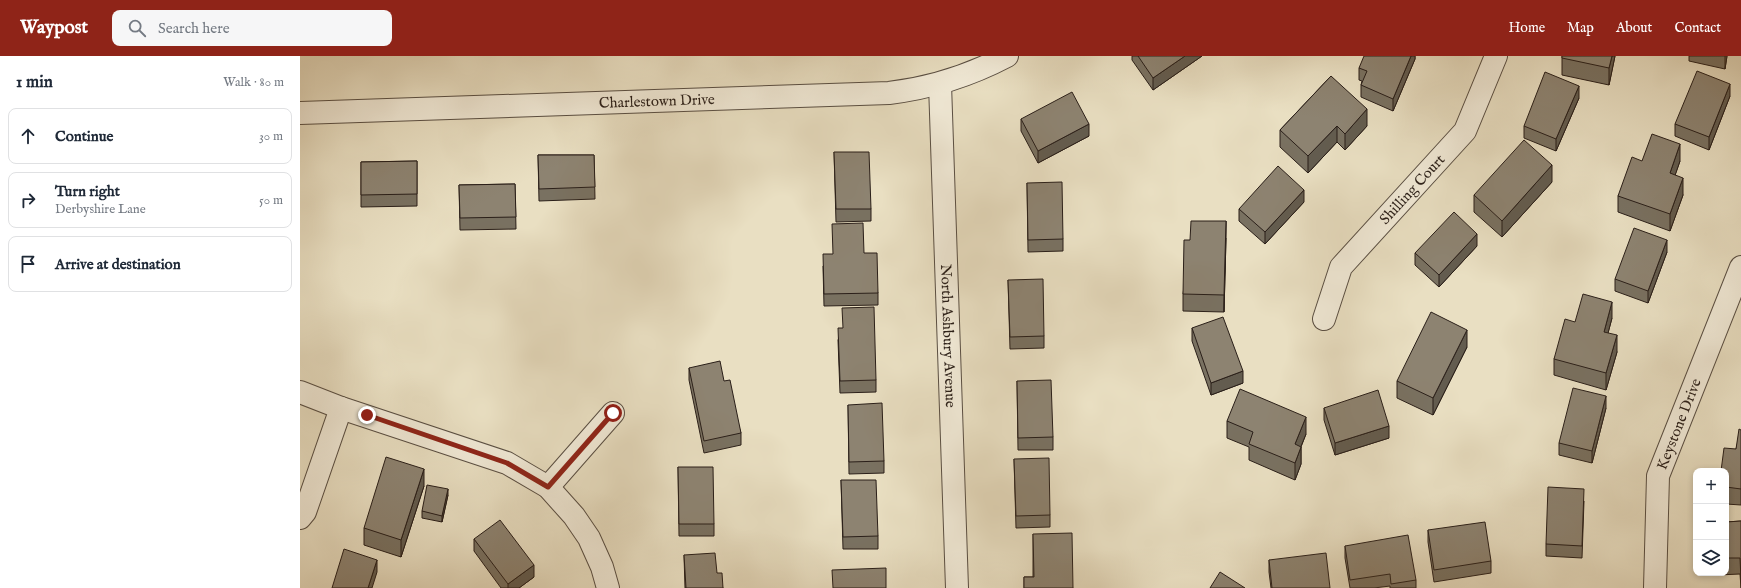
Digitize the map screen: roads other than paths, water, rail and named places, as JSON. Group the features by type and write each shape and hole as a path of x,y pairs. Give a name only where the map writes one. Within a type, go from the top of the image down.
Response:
{"street":[{"name":"Charlestown Drive","path":"300,113 915,90 940,84 985,68 1007,56"},
{"name":"Shilling Court","path":"1324,319 1341,267 1465,131 1496,56"},
{"name":"North Ashbury Avenue","path":"940,84 957,588"},
{"name":"Keystone Drive","path":"1655,588 1658,476 1741,267"},
{"path":"300,392 341,408 507,463 548,487 574,516 589,538 602,567 608,588"},
{"path":"300,518 305,512 341,408"},
{"path":"548,487 613,413"}]}
